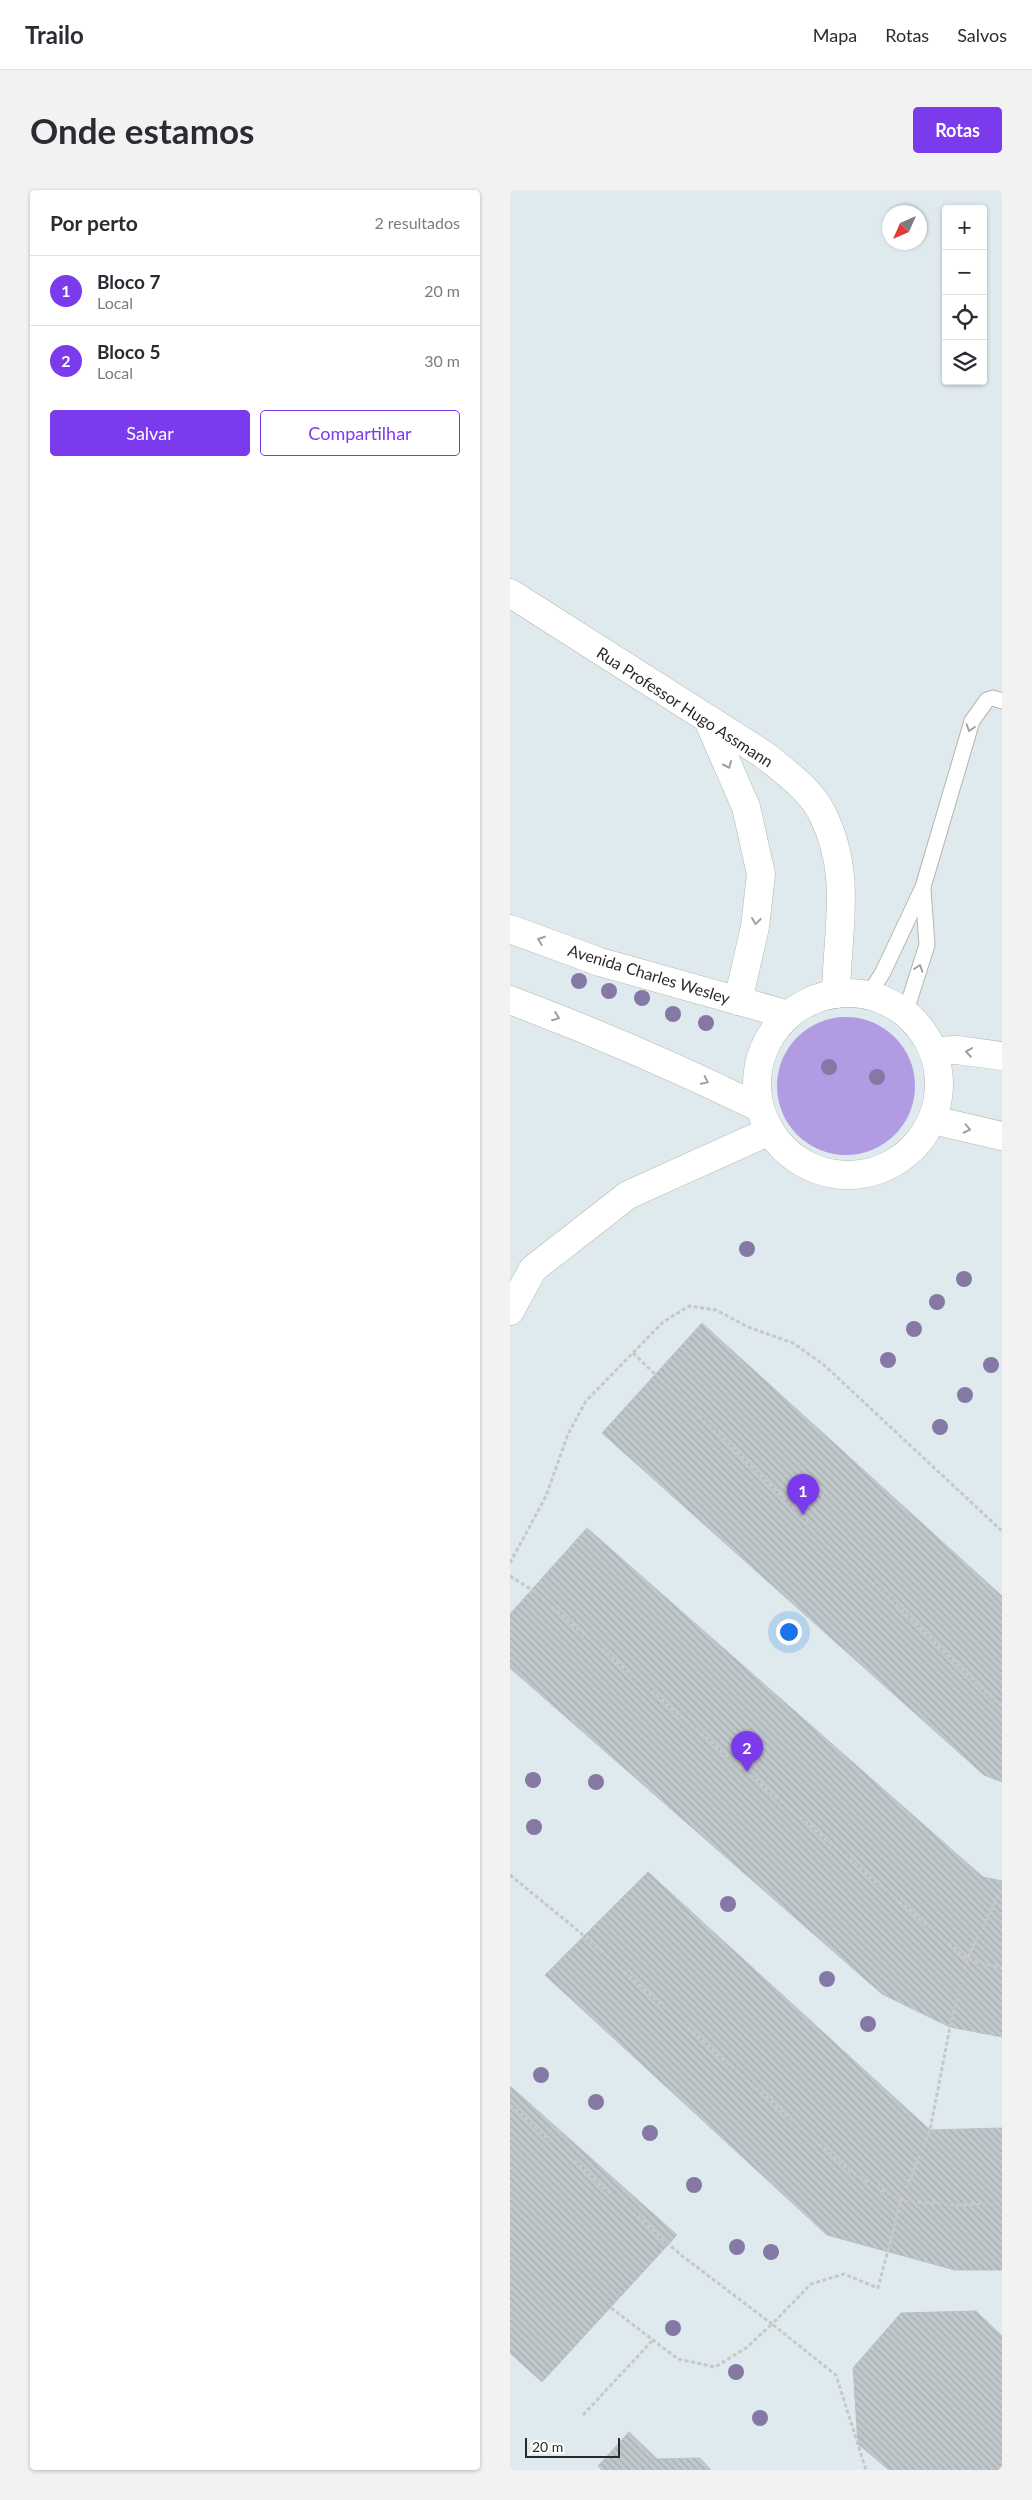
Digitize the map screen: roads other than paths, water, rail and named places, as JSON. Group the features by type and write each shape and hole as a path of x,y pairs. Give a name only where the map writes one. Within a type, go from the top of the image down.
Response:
{"street":[{"name":"Rua Professor Hugo Assmann","path":"510,593 763,754 796,781 822,812 838,857 842,899 836,994"},
{"path":"708,720 746,807 761,874 755,927 738,1001"},
{"name":"Avenida Charles Wesley","path":"510,929 600,962 789,1015"},
{"path":"836,994 868,996 888,1003 904,1014 927,1038 935,1051 940,1092 933,1120 921,1140 896,1163 870,1173 841,1176 813,1169 789,1154 765,1119 757,1082 761,1057 772,1034 789,1015 816,999 836,994"},
{"path":"510,1000 602,1035 765,1119"},
{"path":"935,1051 957,1050 1002,1056"},
{"path":"510,1312 533,1269 628,1195 765,1119"},
{"path":"933,1120 1002,1136"}],"lane":[{"path":"868,996 883,972 923,887 972,721 987,700 993,698 1002,701"},
{"path":"904,1014 926,945 923,887"}],"place":[{"name":"Bloco 7","path":"803,1515"},
{"name":"Bloco 5","path":"747,1772"}]}
